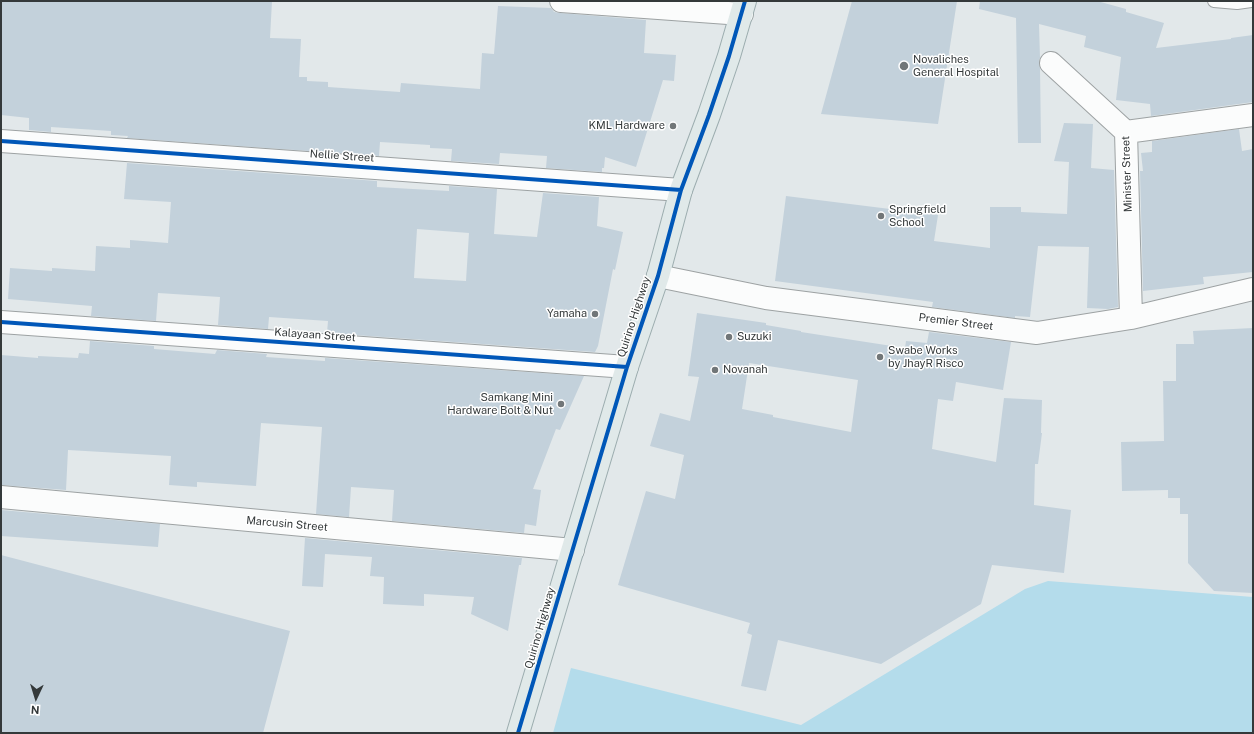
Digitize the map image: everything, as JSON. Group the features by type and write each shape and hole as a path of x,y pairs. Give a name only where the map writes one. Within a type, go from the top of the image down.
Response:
{"main road":[{"name":"Quirino Highway","path":"518,733 627,367 658,276 681,190 714,100 744,7"}],"street":[{"path":"561,1 744,7"},
{"name":"Minister Street","path":"1051,63 1126,132 1131,318"},
{"path":"1126,132 1253,115"},
{"name":"Nellie Street","path":"1,141 681,190"},
{"name":"Premier Street","path":"658,276 766,298 1036,333 1131,318 1253,289"},
{"name":"Kalayaan Street","path":"1,322 627,367"},
{"name":"Marcusin Street","path":"1,497 573,550"}],"lane":[{"path":"1214,1 1237,3 1251,1"}],"shaded area":[{"path":"1048,581 1253,597 1253,733 553,733 571,668 801,725 1025,589"}],"building":[{"path":"1,1 272,1 270,38 301,39 299,77 307,77 307,81 328,82 328,87 400,92 401,83 480,89 482,53 494,54 498,6 551,8 554,12 560,13 646,20 644,53 676,55 674,81 663,80 636,167 605,157 602,172 546,168 547,156 500,153 499,164 451,161 452,149 430,148 430,145 380,142 379,156 127,138 128,136 111,135 111,131 51,127 51,132 29,130 29,118 1,115"},
{"path":"852,1 957,1 938,124 821,114"},
{"path":"980,1 1097,1 1126,9 1126,12 1164,23 1156,48 1253,35 1253,102 1151,116 1150,104 1116,100 1121,57 1084,47 1086,36 1039,24 1041,143 1018,143 1016,18 979,9"},
{"path":"1064,123 1093,124 1091,168 1114,170 1118,307 1108,309 1087,308 1089,247 1038,246 1030,317 1015,316 1015,318 932,307 933,302 775,281 786,196 938,215 934,241 990,248 990,207 1021,207 1021,212 1067,214 1069,162 1054,161"},
{"path":"1239,129 1242,151 1253,149 1253,272 1203,277 1204,284 1143,291 1140,171 1143,171 1141,153 1152,152 1152,141"},
{"path":"127,163 377,181 377,187 449,191 449,186 497,189 494,234 537,237 543,193 599,197 597,226 623,232 615,270 613,269 598,346 595,352 327,333 328,321 269,317 268,329 218,325 220,297 158,293 156,321 91,316 92,306 8,299 10,268 52,271 52,268 95,271 96,246 130,248 130,240 168,243 171,202 124,199","holes":["417,229 469,233 466,281 414,278"]},
{"path":"697,313 766,323 766,325 801,332 905,348 906,341 927,343 929,332 1011,342 1003,390 956,382 953,401 938,399 932,449 996,462 1004,398 1042,400 1042,433 1038,464 1035,464 1034,505 1071,510 1064,573 992,565 981,604 881,664 778,640 766,691 741,686 752,635 747,633 750,623 618,585 646,491 675,499 684,455 650,446 660,413 690,421 699,377 688,376","holes":["749,363 858,380 851,432 773,417 773,415 742,409"]},
{"path":"1253,328 1253,593 1214,591 1188,563 1188,514 1180,514 1180,498 1168,498 1168,490 1122,491 1121,442 1164,441 1163,381 1176,381 1176,344 1194,344 1193,331"},
{"path":"90,341 154,346 154,349 215,354 217,350 267,354 266,357 325,361 325,358 584,376 560,430 556,429 533,489 541,490 536,526 525,524 524,533 392,521 394,490 351,487 349,517 316,514 322,427 261,423 256,486 197,482 197,487 169,485 171,456 68,450 66,490 1,485 1,355 38,358 38,356 78,358 79,353 89,354"},
{"path":"1,510 160,524 158,547 1,536"},
{"path":"305,538 522,558 521,565 519,565 508,631 471,614 474,597 424,594 424,606 383,604 384,577 370,576 372,557 325,554 323,587 302,586"},
{"path":"1,555 290,631 263,733 1,733"}],"cycle path":[{"path":"518,733 627,367 658,276 681,190 729,56 745,1"},
{"path":"1,141 681,190"},
{"path":"1,322 627,367"}],"place":[{"name":"Novaliches General Hospital","path":"904,66"},
{"name":"KML Hardware","path":"673,126"},
{"name":"Springfield School","path":"881,216"},
{"name":"Yamaha","path":"595,314"},
{"name":"Suzuki","path":"729,337"},
{"name":"Swabe Works by JhayR Risco","path":"880,357"},
{"name":"Novanah","path":"715,370"},
{"name":"Samkang Mini Hardware Bolt & Nut","path":"561,404"}]}
